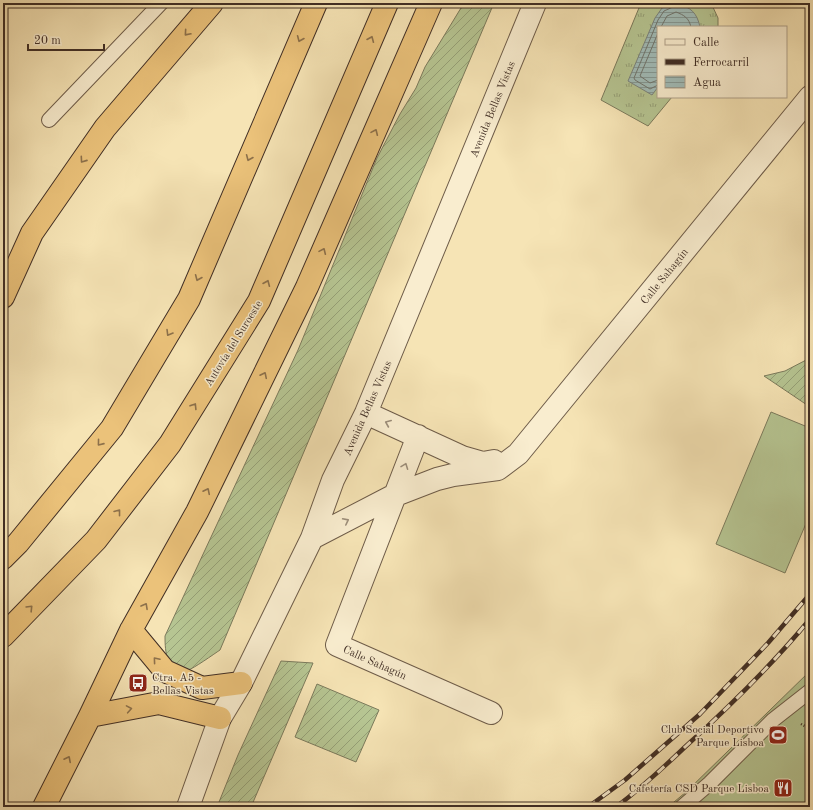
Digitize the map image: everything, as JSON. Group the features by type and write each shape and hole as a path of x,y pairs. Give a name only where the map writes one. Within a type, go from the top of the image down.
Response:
{"highway":[{"path":"3,297 32,232 105,128 212,3"},
{"path":"3,558 18,543 112,428 189,299 316,3"},
{"name":"Autovía del Suroeste","path":"3,636 96,540 170,444 260,301 387,3"},
{"path":"44,807 131,630 197,512 307,287 431,3"},
{"path":"131,630 165,671 202,688 241,683"},
{"path":"90,716 159,703 220,718"}],"street":[{"name":"Avenida Bellas Vistas","path":"188,807 220,718 241,683 312,538 333,480 366,413 535,3"},
{"name":"Calle Sahagún","path":"312,538 393,496 437,479 453,475 498,469 518,454 810,97"},
{"path":"366,413 462,457 483,463 518,454"},
{"path":"393,496 418,436"},
{"name":"Calle Sahagún","path":"393,496 337,645 492,713"}],"lane":[{"path":"50,120 161,3"},
{"path":"682,807 710,783 773,720 810,691"}],"green space":[{"path":"464,3 494,3 220,650 191,669 181,670 175,668 168,660 166,654 165,636 298,350 377,158 400,114 416,88 425,67"},
{"path":"641,3 711,3 718,18 718,26 657,26 657,98 671,98 648,126 601,100"},
{"path":"810,358 810,407 764,376 785,371"},
{"path":"771,412 810,428 810,514 785,573 716,544"},
{"path":"281,661 313,663 251,807 217,807 238,755"},
{"name":"Club Social Deportivo Parque Lisboa","path":"810,671 810,807 668,807 686,792"},
{"path":"317,684 379,710 356,762 295,737"}],"water":[{"path":"677,4 686,7 693,11 700,26 657,26 657,88 652,95 628,81 655,18 662,8"}],"railway":[{"path":"588,807 625,780 700,714 768,643 810,594"},
{"path":"616,807 660,770 734,701 781,653 810,619"}],"place":[{"name":"Ctra. A5 - Bellas Vistas","path":"138,683"},
{"name":"Club Social Deportivo Parque Lisboa","path":"778,735"},
{"name":"Cafetería CSD Parque Lisboa","path":"783,788"}]}
